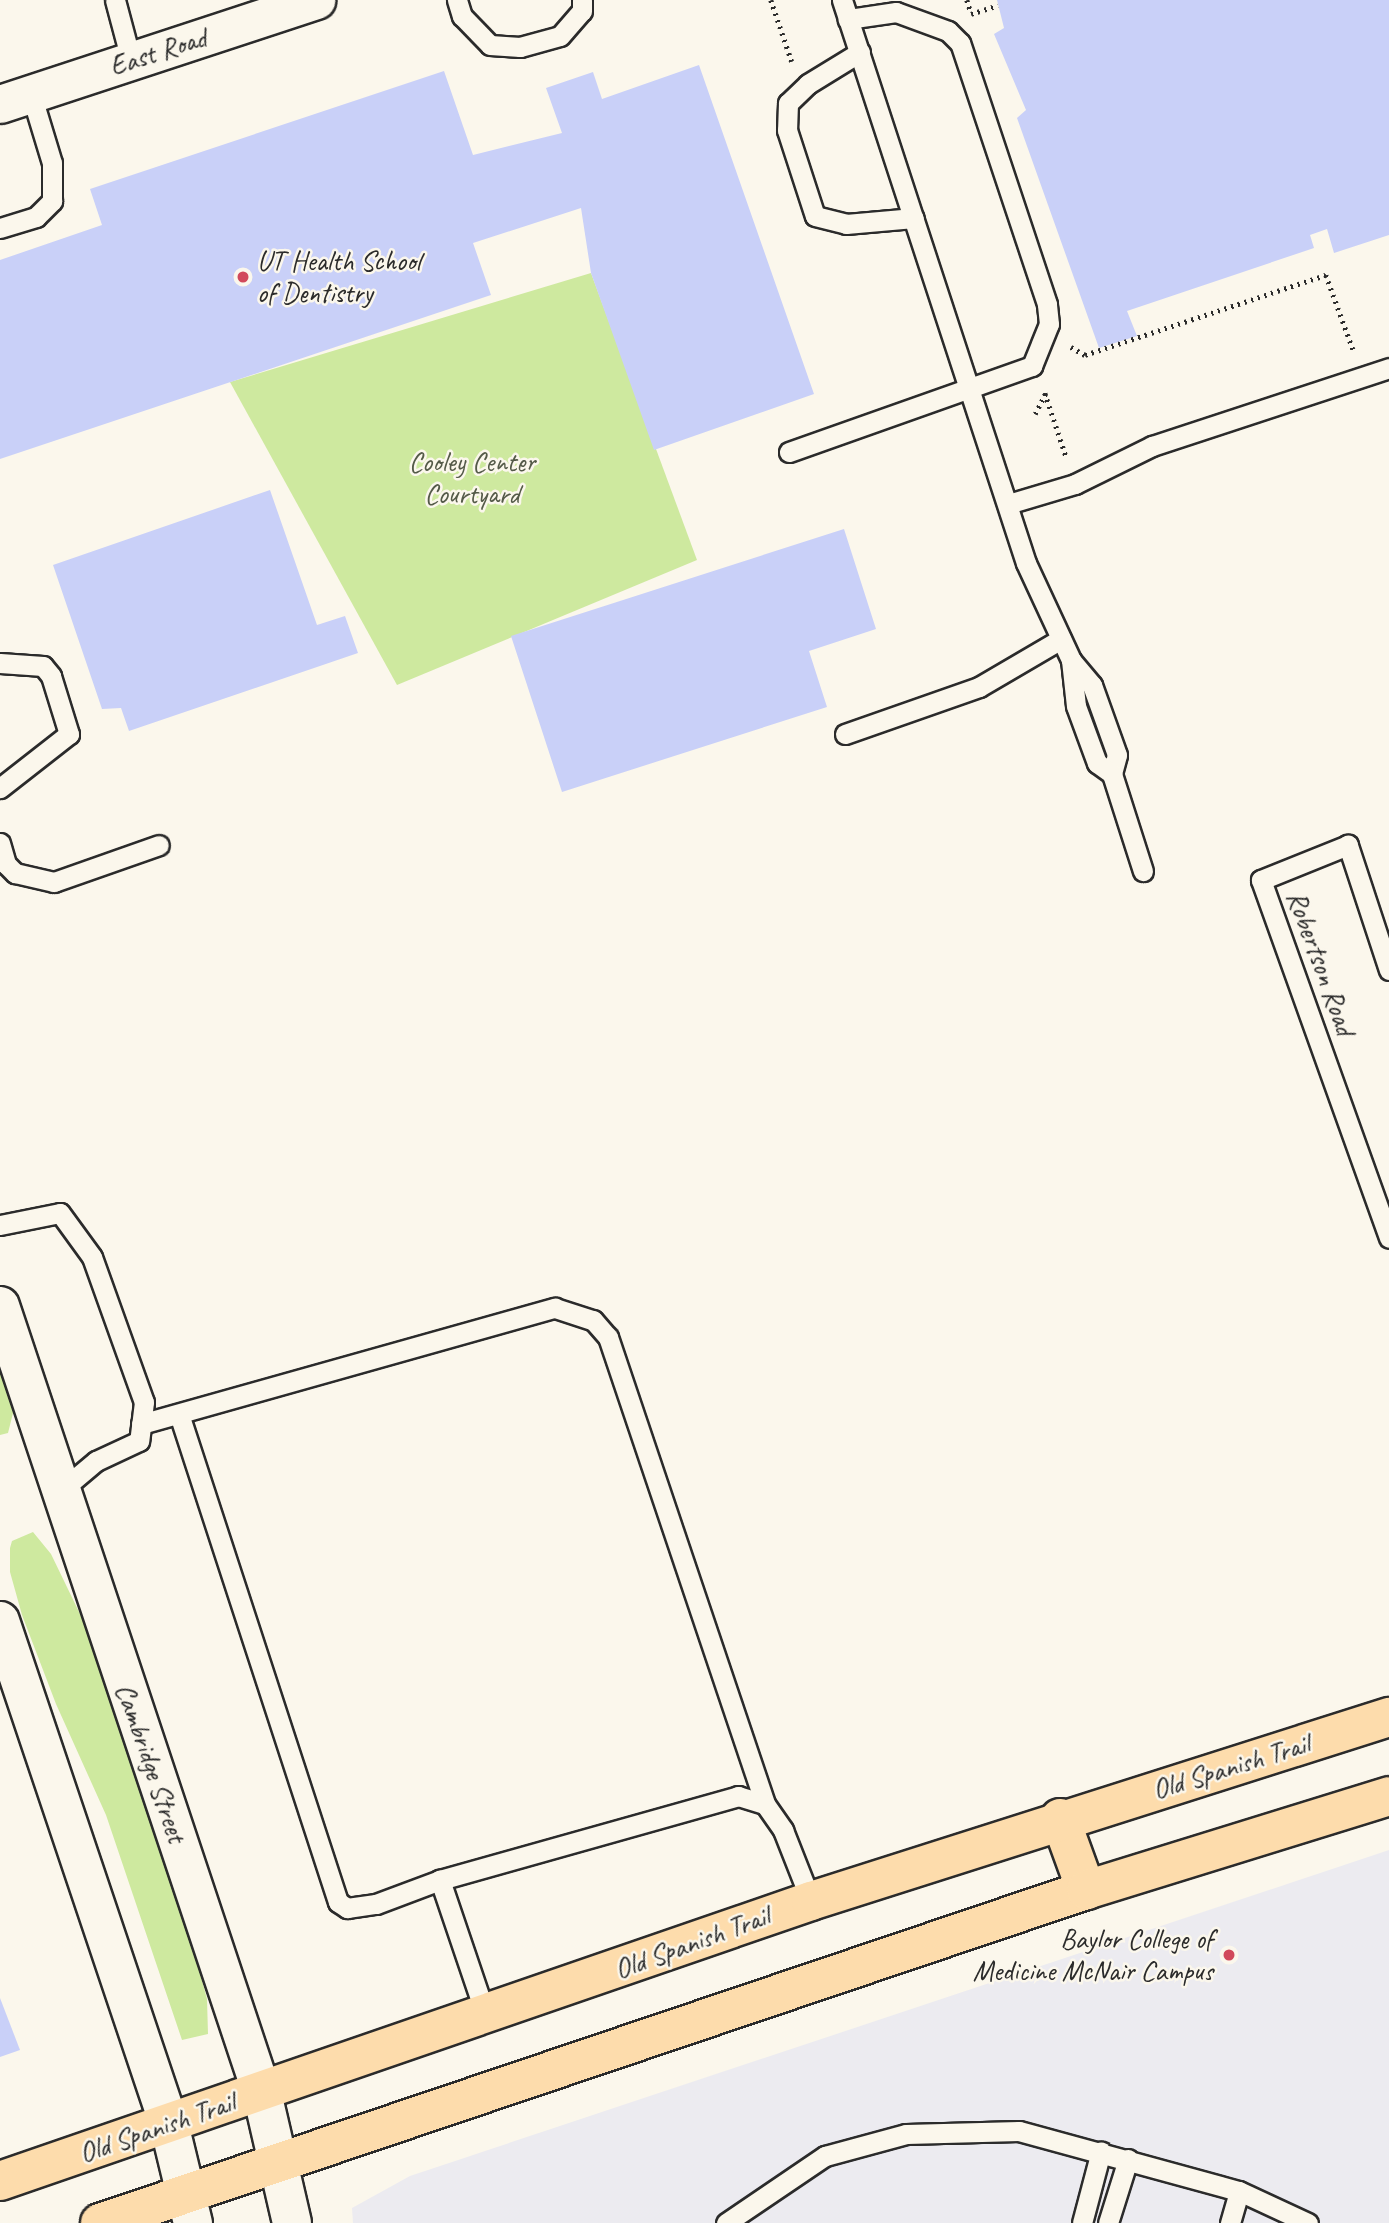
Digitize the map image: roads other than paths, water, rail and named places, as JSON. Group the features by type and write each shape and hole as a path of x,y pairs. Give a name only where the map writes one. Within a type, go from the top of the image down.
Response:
{"main road":[{"name":"Old Spanish Trail","path":"0,2181 486,2016 811,1901 1060,1818 1389,1717"},
{"path":"100,2223 190,2208 277,2163 1086,1890 1389,1796"},
{"path":"1060,1818 1086,1890"}],"street":[{"name":"East Road","path":"15,99 316,0"},
{"name":"Cambridge Street","path":"0,1306 59,1492 262,2092 292,2223"},
{"path":"0,1621 169,2124 190,2208"}],"lane":[{"path":"457,0 462,16 490,45 520,47 561,36 582,11 582,0"},
{"path":"114,1 131,61"},
{"path":"789,452 970,388 1032,366 1049,324 1047,304 960,43 948,31 897,12 845,9 860,52 914,218 970,388 1008,504 1026,564 1071,660 1076,706 1097,763 1112,774 1143,871"},
{"path":"860,52 789,103 787,130 815,216 846,224 914,218"},
{"path":"0,228 36,217 52,201 52,163 15,99"},
{"path":"1008,504 1075,484 1152,446 1389,369"},
{"path":"845,734 979,687 1061,639"},
{"path":"0,663 43,666 51,676 69,734 0,788"},
{"path":"0,843 6,864 15,873 54,882 159,845"},
{"name":"Robertson Road","path":"1389,970 1348,845 1261,880 1389,1238"},
{"path":"0,1225 60,1213 92,1256 145,1402 139,1441 96,1461 59,1492"},
{"path":"141,1424 555,1308 593,1320 608,1337 765,1804 783,1830 811,1901"},
{"path":"179,1414 338,1902 347,1908 376,1903 440,1880 738,1796 765,1804"},
{"path":"440,1880 486,2016"},
{"path":"726,2223 825,2156 906,2134 1019,2131 1101,2151 1239,2191 1308,2223"},
{"path":"1082,2223 1101,2151"},
{"path":"1108,2223 1128,2159"},
{"path":"1230,2223 1239,2191"}],"place":[{"name":"UT Health School of Dentistry","path":"243,277"},
{"name":"Baylor College of Medicine McNair Campus","path":"1229,1955"}],"park label":[{"name":"Cooley Center Courtyard","path":"472,478"}]}
